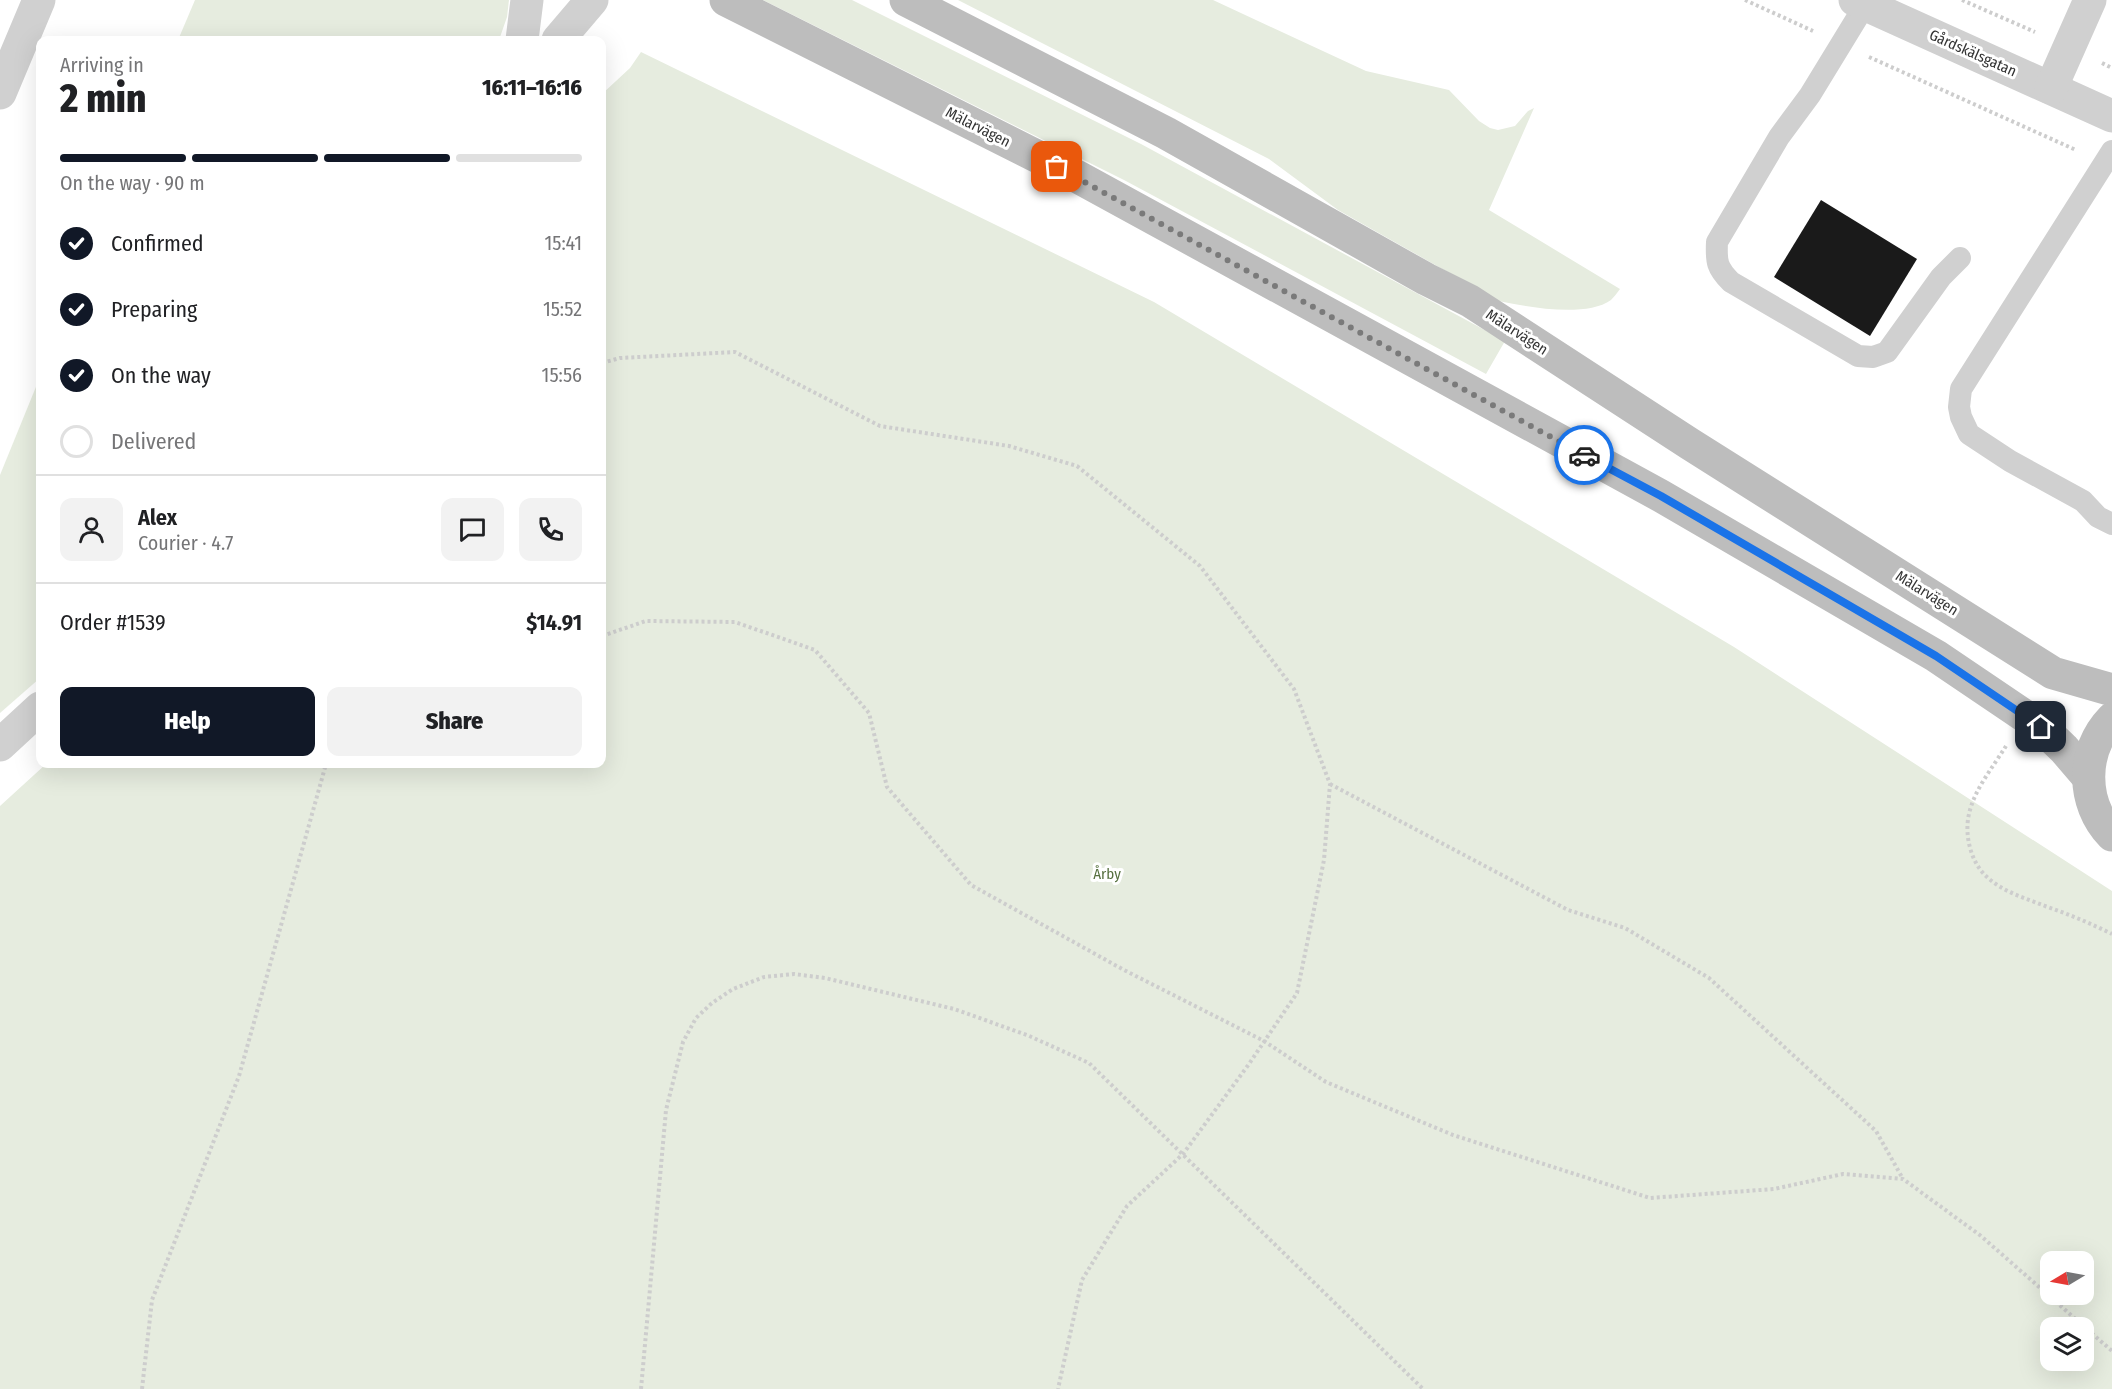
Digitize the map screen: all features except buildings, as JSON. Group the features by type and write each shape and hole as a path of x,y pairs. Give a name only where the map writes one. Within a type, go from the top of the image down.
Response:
{"main road":[{"name":"Mälarvägen","path":"726,0 1078,177 1661,496 1936,656 2025,715 2064,749 2088,777"},
{"name":"Mälarvägen","path":"906,0 1166,133 1426,279 1470,301 1690,444 2053,673 2112,690"},
{"path":"2112,719 2099,735 2093,748 2088,777 2093,805 2112,835"}],"street":[{"path":"0,93 39,0"},
{"path":"522,36 527,0"},
{"path":"561,36 592,0"},
{"path":"2051,88 2090,0"},
{"name":"Gårdskälsgatan","path":"1860,2 1900,9 2051,88 2112,116"},
{"path":"0,745 36,712"}],"lane":[{"path":"1860,2 1841,44 1810,95 1779,137 1717,242 1716,260 1721,272 1731,282 1858,356 1873,357 1887,352 1941,277 1960,258"},
{"path":"2108,157 1961,389 1959,407 1969,434 2010,461 2083,501 2098,517 2112,524"},
{"path":"2083,501 2104,503 2112,507"}],"path":[{"path":"1745,0 1841,44 2108,157"},
{"path":"606,362 620,358 735,352 880,426 1009,446 1077,466 1200,566 1293,689 1330,784 1324,860 1296,993 1183,1154 1127,1206 1082,1280 1058,1389"},
{"path":"606,635 646,621 735,622 815,650 869,712 887,787 971,885 1124,970 1264,1041 1326,1082 1453,1135 1650,1198 1774,1190 1843,1174 1903,1179"},
{"path":"2025,715 1977,794 1969,814 1967,837 1974,861 1987,877 2013,894 2091,923 2112,934"},
{"path":"142,1389 152,1300 239,1076 325,768"},
{"path":"1330,784 1568,910 1625,928 1709,978 1876,1131 1903,1179 1981,1236 2112,1351"},
{"path":"641,1389 666,1110 683,1042 696,1018 712,1003 733,989 764,977 794,974 825,978 954,1009 1027,1035 1089,1063 1424,1389"}],"green space":[{"path":"195,0 509,0 507,17 500,36 180,36"},
{"path":"763,0 852,0 1141,144 1505,341 1486,374 1124,180"},
{"path":"958,0 1213,0 1366,71 1449,90 1479,121 1490,128 1498,130 1515,126 1528,111 1534,108 1489,210 1620,289 1611,300 1587,309 1556,310 1499,301 1338,210 1269,159"},
{"name":"Årby","path":"641,52 1154,302 1734,647 2112,891 2112,1389 0,1389 0,806 42,768 606,768 606,90 630,68"},
{"path":"36,387 36,682 0,713 0,475"}],"way so far":[{"path":"1057,167 1584,455"}],"route":[{"path":"1584,455 1661,496 1936,656 2041,727"}]}
